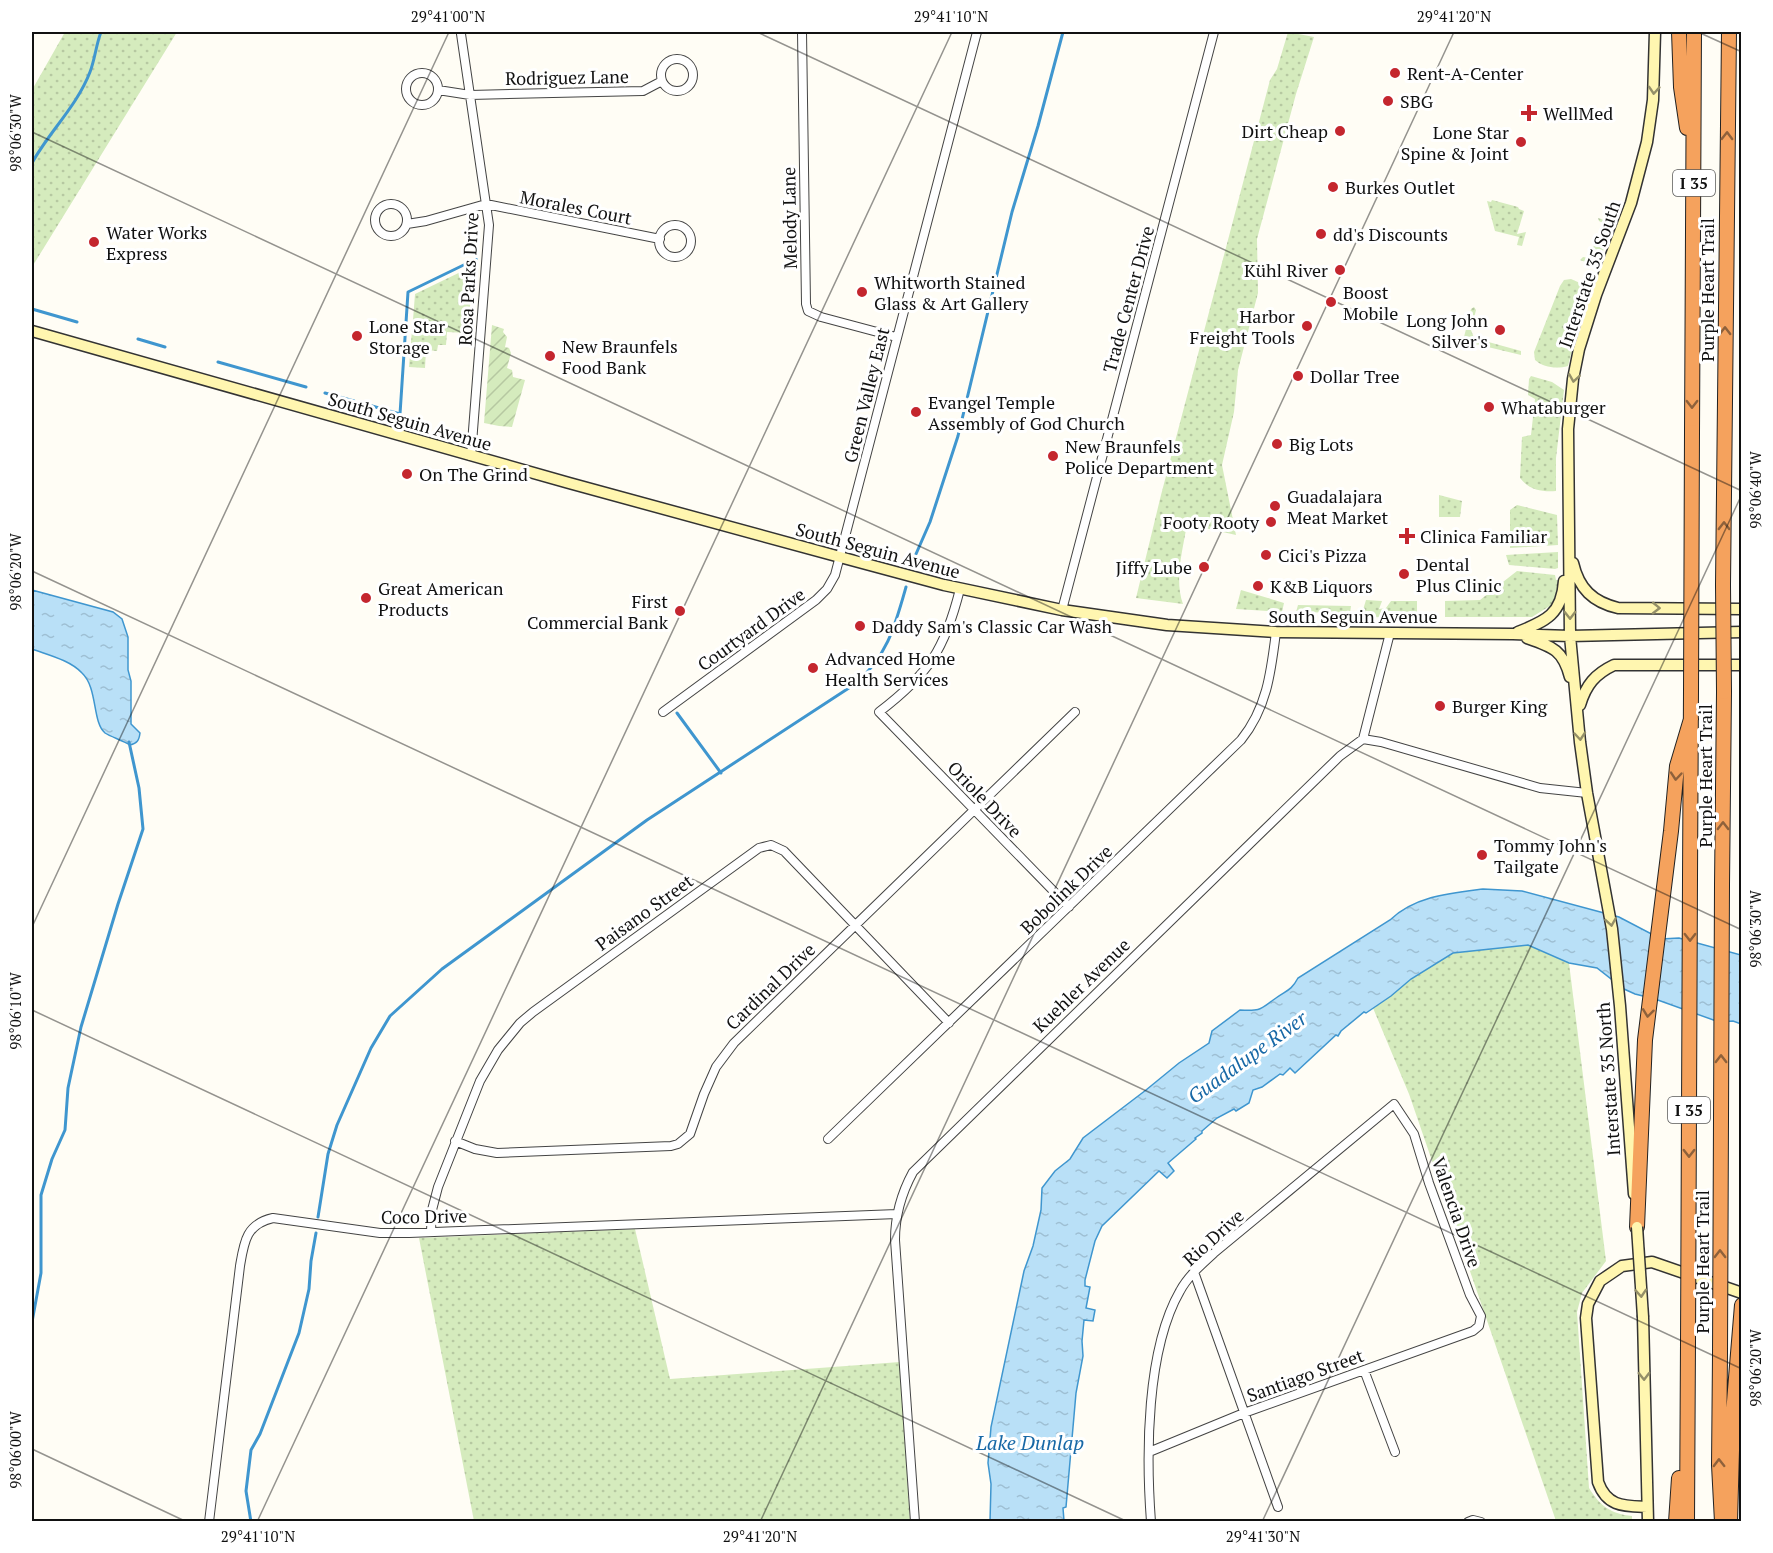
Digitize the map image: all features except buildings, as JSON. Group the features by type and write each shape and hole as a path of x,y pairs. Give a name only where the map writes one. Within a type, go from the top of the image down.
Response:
{"highway":[{"path":"1678,32 1681,87 1694,171"},
{"name":"I 35","path":"1694,32 1694,171"},
{"name":"Purple Heart Trail","path":"1722,1521 1719,1465 1723,585 1729,32"},
{"name":"Purple Heart Trail","path":"1687,1521 1694,171"},
{"path":"1637,1227 1645,1040 1677,766 1691,719"},
{"path":"1731,1521 1737,1347 1742,1305"},
{"path":"1676,1521 1688,1407"}],"main road":[{"name":"Interstate 35 South","path":"1570,636 1568,429 1573,379 1586,324 1631,202 1644,158 1653,100 1655,32"},
{"name":"South Seguin Avenue","path":"32,331 471,456 840,557 960,589 1062,610 1167,625 1276,632 1570,636 1742,632"},
{"path":"1569,548 1575,570 1582,583 1589,594 1604,604 1618,608 1742,609"},
{"path":"1514,634 1544,621 1556,609 1562,595 1569,548"},
{"path":"1514,634 1545,644 1560,653 1568,671 1578,710"},
{"name":"Interstate 35 North","path":"1570,636 1587,793 1612,929 1620,1006 1643,1317 1648,1521"},
{"path":"1578,710 1590,681 1614,665 1742,665"},
{"path":"1647,1507 1617,1504 1601,1492 1598,1482 1587,1332 1588,1305 1600,1281 1610,1273 1622,1266 1652,1262 1742,1293"}],"street":[{"name":"Melody Lane","path":"802,32 806,304 808,311 821,317 896,337"},
{"name":"Green Valley East","path":"840,557 977,32"},
{"name":"Trade Center Drive","path":"1062,610 1214,32"},
{"name":"Rosa Parks Drive","path":"461,34 489,231 471,456"},
{"path":"681,60 692,69 691,83 683,90 673,91 663,81 662,72 667,63 671,61 681,60"},
{"path":"426,73 434,78 438,90 428,104 418,104 410,99 406,85 416,74 426,73"},
{"name":"Rodriguez Lane","path":"438,90 470,95 643,91 663,81"},
{"path":"407,224 406,214 395,205 381,208 376,217 379,231 388,236 398,235 407,224 486,204"},
{"name":"Morales Court","path":"486,204 660,239"},
{"path":"679,226 687,231 691,245 686,253 672,257 663,252 660,239 669,227 679,226"},
{"name":"Courtyard Drive","path":"663,712 823,595 835,575 840,557"},
{"name":"Oriole Drive","path":"960,589 948,630 934,658 916,682 879,711 1069,907"},
{"name":"Bobolink Drive","path":"828,1139 1227,755 1247,732 1257,716 1267,690 1276,632"},
{"path":"1390,633 1363,739 1381,742 1540,788 1587,793"},
{"name":"Cardinal Drive","path":"455,1141 475,1149 497,1153 678,1144 690,1134 713,1073 734,1043 1075,712"},
{"name":"Kuehler Avenue","path":"915,1521 895,1240 901,1196 913,1172 1340,756 1363,739"},
{"name":"Paisano Street","path":"431,1231 434,1199 455,1141 490,1062 520,1023 629,940 759,848 771,845 781,848 949,1023"},
{"name":"Rio Drive","path":"1150,1521 1150,1408 1161,1344 1180,1290 1194,1272 1214,1253 1394,1104"},
{"name":"Valencia Drive","path":"1394,1104 1414,1134 1429,1183 1470,1295 1481,1316 1479,1326 1473,1331"},
{"name":"Coco Drive","path":"209,1521 240,1266 244,1243 251,1229 260,1221 273,1218 380,1233 897,1214"},
{"path":"1194,1272 1278,1507"},
{"name":"Santiago Street","path":"1149,1452 1244,1413 1473,1331"},
{"path":"1364,1370 1395,1452"},
{"path":"1468,1521 1481,1521"}],"green space":[{"path":"65,32 177,32 32,267 32,90"},
{"path":"1288,32 1314,37 1296,94 1257,239 1258,293 1238,370 1234,412 1222,465 1236,535 1187,524 1179,574 1183,604 1136,598 1270,80 1277,69"},
{"path":"1492,200 1518,207 1524,211 1517,234 1526,232 1522,246 1517,245 1519,237 1495,231 1487,201"},
{"path":"1598,218 1614,223 1597,266 1580,260 1583,257 1589,258 1603,223"},
{"path":"473,266 468,333 447,332 446,345 438,345 437,351 426,350 425,368 409,367 412,330 419,330 420,321 413,320 415,294"},
{"path":"1571,279 1589,287 1585,299 1581,297 1578,304 1583,306 1568,366 1555,368 1546,366 1535,360 1534,352 1560,286 1564,280"},
{"path":"1474,307 1476,310 1471,330 1474,338 1521,351 1521,355 1463,341 1471,309"},
{"path":"492,325 504,329 503,332 507,337 505,347 509,348 511,353 507,368 512,370 513,377 525,380 512,427 484,423"},
{"path":"1531,376 1552,382 1564,390 1556,458 1556,491 1536,489 1527,485 1520,478 1522,437 1531,435 1535,399 1528,395"},
{"path":"1439,495 1462,501 1460,517 1439,517"},
{"path":"1517,505 1557,515 1558,545 1510,548 1510,510"},
{"path":"1558,552 1558,568 1555,569 1509,565 1506,555"},
{"path":"1517,571 1555,575 1556,580 1559,580 1558,594 1553,604 1532,617 1445,617 1445,601 1480,600"},
{"path":"1313,579 1356,589 1355,592 1311,592"},
{"path":"1241,590 1284,603 1282,612 1236,609"},
{"path":"1366,600 1382,601 1379,609 1386,608 1391,601 1417,601 1417,612 1412,618 1369,617 1362,613"},
{"path":"1298,605 1351,606 1350,613 1296,612"},
{"path":"1528,945 1569,963 1606,1261 1582,1293 1577,1312 1589,1488 1597,1500 1607,1508 1632,1516 1632,1521 1556,1521 1409,1094 1373,1008 1411,979 1453,953"},
{"path":"635,1229 670,1379 900,1362 910,1521 474,1521 419,1238"}],"water":[{"path":"32,590 113,612 122,619 128,637 131,724 140,733 136,742 130,745 105,733 101,728 91,687 77,668 58,658 32,649"},
{"name":"Lake Dunlap","path":"1483,889 1522,891 1619,917 1661,939 1679,938 1741,955 1741,1024 1733,1021 1719,1022 1635,994 1624,989 1597,968 1569,963 1528,945 1453,953 1411,979 1391,996 1366,1013 1364,1012 1295,1073 1290,1068 1283,1075 1280,1074 1262,1087 1253,1090 1249,1103 1217,1118 1168,1163 1174,1171 1167,1178 1159,1171 1102,1226 1095,1241 1085,1280 1085,1286 1090,1287 1086,1308 1095,1310 1093,1321 1084,1320 1083,1356 1076,1393 1066,1507 1063,1508 1064,1521 990,1522 991,1484 988,1463 991,1427 1024,1271 1033,1246 1041,1210 1042,1188 1055,1171 1070,1159 1083,1138 1179,1063 1209,1043 1212,1031 1240,1010 1257,1010 1263,1007 1291,988 1298,978 1411,906 1434,897"}],"waterway":[{"path":"32,163 78,96 92,67 101,32"},
{"path":"916,554 930,522 958,436 1012,212 1063,32"},
{"path":"372,406 400,414 408,292 476,259"},
{"path":"32,309 77,322"},
{"path":"138,339 165,347"},
{"path":"218,362 306,387"},
{"path":"325,393 354,401"},
{"path":"318,1217 328,1154 337,1125 371,1048 390,1016 442,969 647,820 855,684 866,674 882,652 893,628 906,587"},
{"path":"677,713 721,773"},
{"path":"32,1322 41,1273 41,1195 52,1159 65,1130 68,1088 81,1027 143,829 139,788 129,742"},
{"path":"251,1522 246,1491 251,1450 260,1434 299,1333 309,1289 316,1233"}],"place":[{"name":"Rent-A-Center","path":"1395,73"},
{"name":"SBG","path":"1388,101"},
{"name":"WellMed","path":"1529,113"},
{"name":"Dirt Cheap","path":"1340,131"},
{"name":"Lone Star Spine & Joint","path":"1521,142"},
{"name":"Burkes Outlet","path":"1333,187"},
{"name":"dd's Discounts","path":"1321,234"},
{"name":"Water Works Express","path":"94,242"},
{"name":"Kühl River","path":"1340,270"},
{"name":"Whitworth Stained Glass & Art Gallery","path":"862,292"},
{"name":"Boost Mobile","path":"1331,302"},
{"name":"Harbor Freight Tools","path":"1307,326"},
{"name":"Long John Silver's","path":"1500,330"},
{"name":"Lone Star Storage","path":"357,336"},
{"name":"New Braunfels Food Bank","path":"550,356"},
{"name":"Dollar Tree","path":"1298,376"},
{"name":"Whataburger","path":"1489,407"},
{"name":"Evangel Temple Assembly of God Church","path":"916,412"},
{"name":"Big Lots","path":"1277,444"},
{"name":"New Braunfels Police Department","path":"1053,456"},
{"name":"On The Grind","path":"407,474"},
{"name":"Guadalajara Meat Market","path":"1275,506"},
{"name":"Footy Rooty","path":"1271,522"},
{"name":"Clinica Familiar","path":"1407,536"},
{"name":"Cici's Pizza","path":"1266,555"},
{"name":"Jiffy Lube","path":"1204,567"},
{"name":"Dental Plus Clinic","path":"1404,574"},
{"name":"K&B Liquors","path":"1258,586"},
{"name":"Great American Products","path":"366,598"},
{"name":"First Commercial Bank","path":"680,611"},
{"name":"Daddy Sam's Classic Car Wash","path":"860,626"},
{"name":"Advanced Home Health Services","path":"813,668"},
{"name":"Burger King","path":"1440,706"},
{"name":"Tommy John's Tailgate","path":"1482,855"}],"water label":[{"name":"Guadalupe River","path":"1247,1057"}]}
